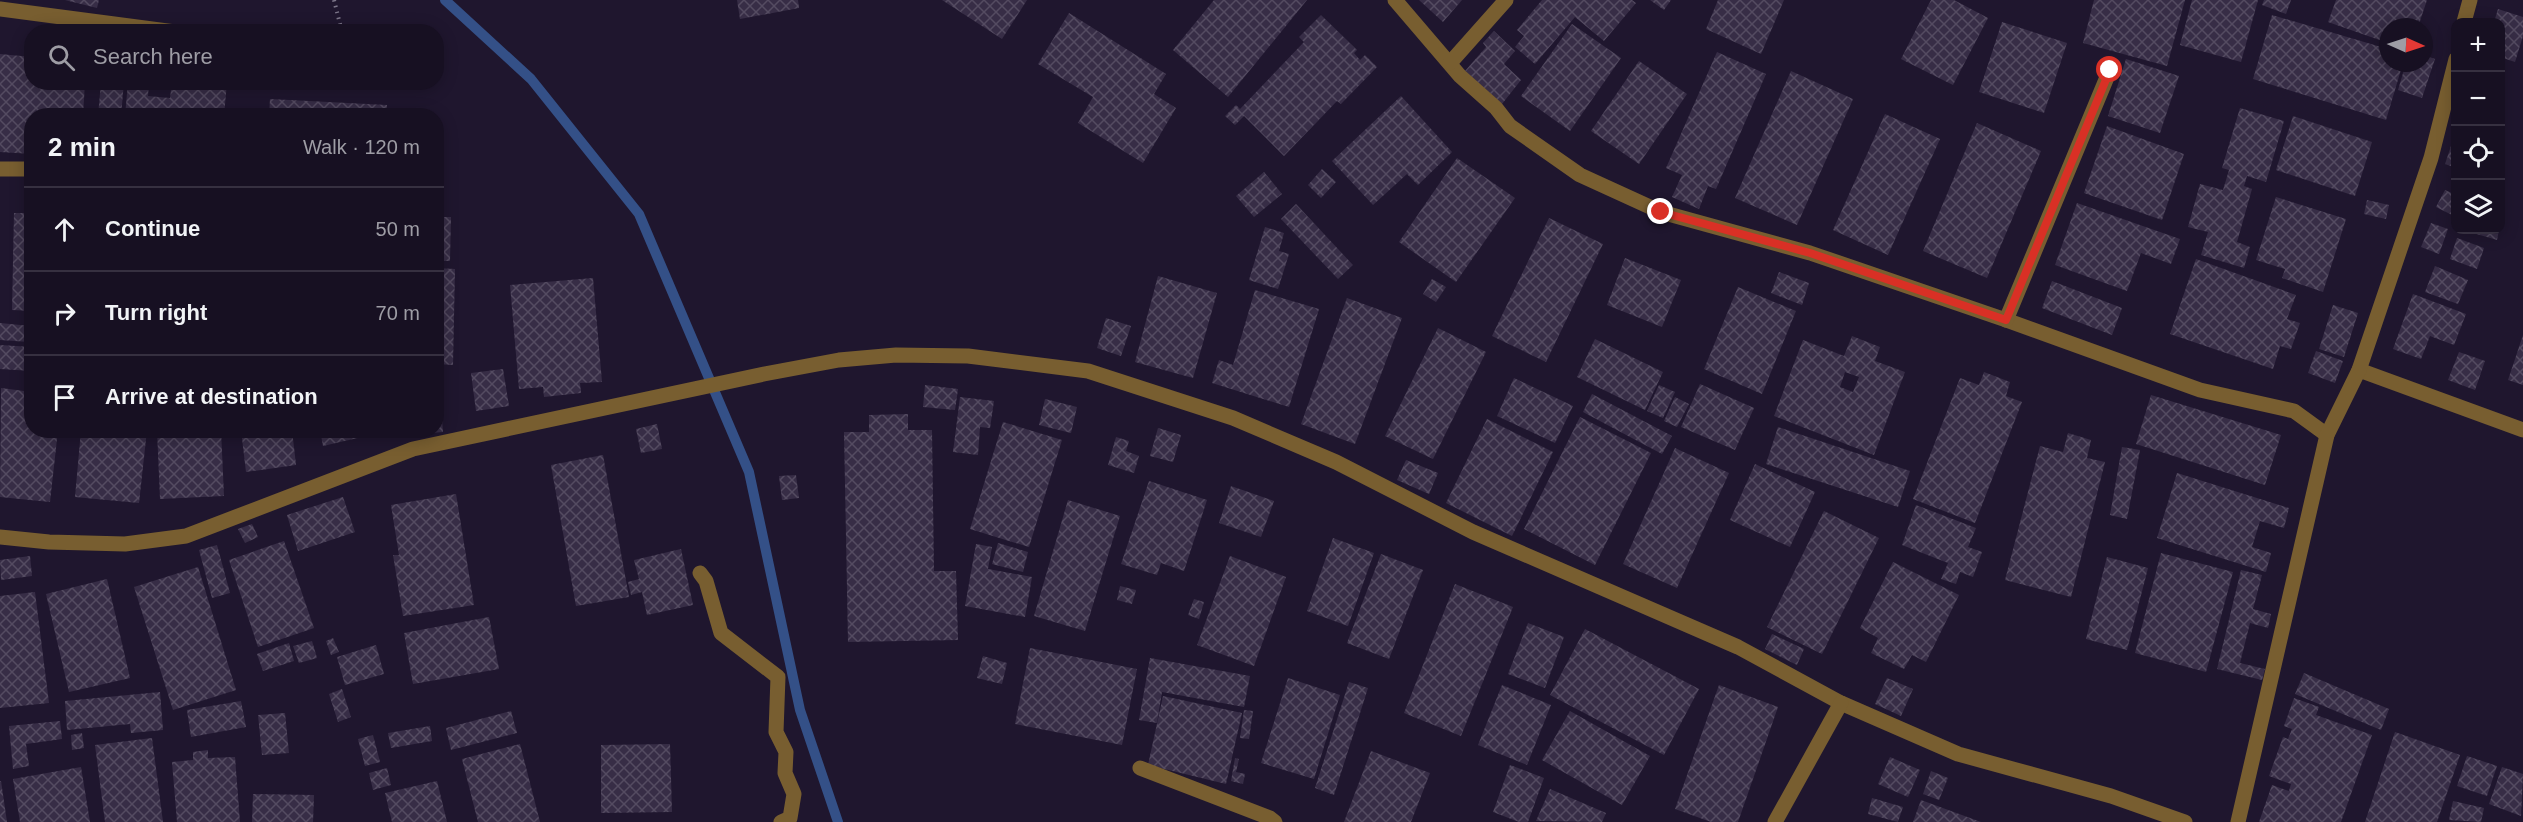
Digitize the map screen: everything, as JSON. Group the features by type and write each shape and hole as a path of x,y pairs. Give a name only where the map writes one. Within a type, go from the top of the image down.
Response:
{"street":[{"path":"1395,0 1460,76 1496,108 1510,126 1580,175 1661,212 1810,253 2200,390 2294,411 2327,435"},
{"path":"1450,63 1506,0"},
{"path":"2465,18 2470,0"},
{"path":"0,9 114,24"},
{"path":"2006,320 2110,70"},
{"path":"2238,822 2327,435 2359,370 2431,158 2453,72"},
{"path":"0,169 24,169"},
{"path":"0,537 50,542 125,544 186,536 413,449 839,360 896,355 968,356 1088,371 1233,418 1336,462 1473,532 1737,648 1841,703 1958,754 2111,796 2185,822"},
{"path":"2359,370 2523,430"},
{"path":"700,573 706,581 721,633 778,677 776,732 786,752 785,773 794,794 790,818 781,822"},
{"path":"1775,822 1841,703"},
{"path":"1140,768 1270,818 1275,822"}],"path":[{"path":"334,0 340,24"}],"building":[{"path":"65,0 99,0 97,8"},
{"path":"737,0 798,0 799,8 740,19"},
{"path":"942,0 1027,0 1002,39"},
{"path":"1214,0 1307,0 1228,97 1173,50"},
{"path":"1419,0 1462,0 1443,22"},
{"path":"1542,0 1632,0 1636,3 1604,41 1575,17 1535,64 1515,47 1524,36 1517,30"},
{"path":"1650,0 1671,0 1664,10"},
{"path":"1718,0 1784,0 1761,54 1706,29"},
{"path":"1931,0 1954,0 1988,18 1953,85 1901,59"},
{"path":"2094,0 2185,0 2167,66 2083,43"},
{"path":"2192,0 2258,0 2241,62 2180,45"},
{"path":"2264,0 2291,0 2286,14 2262,5"},
{"path":"2336,0 2427,0 2421,18 2379,18 2379,40 2328,22"},
{"path":"2498,9 2523,17 2523,36 2515,62 2505,59 2505,18 2495,18"},
{"path":"1069,13 1166,74 1154,94 1176,108 1143,163 1078,123 1093,97 1038,64"},
{"path":"1321,15 1357,50 1354,53 1360,60 1365,55 1377,67 1341,104 1337,101 1284,156 1244,116 1235,125 1225,116 1236,105 1240,109 1304,42 1299,37"},
{"path":"2272,15 2379,46 2379,72 2400,72 2386,120 2253,79"},
{"path":"2002,22 2067,43 2044,113 1979,92"},
{"path":"1572,24 1621,58 1570,131 1521,96"},
{"path":"1494,31 1515,51 1504,64 1521,80 1502,104 1465,71 1486,47 1483,43"},
{"path":"1717,52 1766,74 1716,189 1708,186 1699,209 1672,197 1682,175 1666,168"},
{"path":"0,54 24,56 24,90 85,90 83,108 24,108 24,154 0,152"},
{"path":"2126,59 2179,76 2160,133 2108,116"},
{"path":"1639,61 1687,94 1639,164 1591,131"},
{"path":"1791,71 1853,99 1797,225 1735,198"},
{"path":"2403,72 2431,72 2422,98 2398,90"},
{"path":"100,90 123,90 122,108 99,108"},
{"path":"127,90 148,90 148,96 170,98 171,90 226,90 225,108 126,108"},
{"path":"1401,96 1452,152 1418,185 1407,174 1373,205 1332,161"},
{"path":"270,99 387,105 387,108 269,108"},
{"path":"2240,108 2284,121 2266,182 2247,176 2244,186 2252,189 2237,242 2250,247 2244,268 2201,255 2208,232 2188,227 2200,184 2223,190 2229,170 2222,168"},
{"path":"1885,114 1940,139 1888,255 1833,230"},
{"path":"2293,116 2372,142 2355,196 2276,170"},
{"path":"1977,123 2041,151 1987,278 1923,251"},
{"path":"2107,126 2184,154 2162,220 2084,193"},
{"path":"2451,146 2451,166 2445,164"},
{"path":"1457,158 1515,198 1456,282 1399,242"},
{"path":"1322,169 1336,182 1321,198 1308,185"},
{"path":"1264,172 1282,194 1254,217 1236,196"},
{"path":"2445,190 2451,193 2451,214 2436,207"},
{"path":"2276,197 2346,219 2323,292 2282,278 2285,269 2256,260"},
{"path":"2367,200 2389,205 2386,219 2364,214"},
{"path":"2077,203 2180,239 2171,264 2141,253 2127,291 2055,265"},
{"path":"1296,204 1353,265 1338,279 1281,219"},
{"path":"14,213 24,213 24,311 12,310"},
{"path":"444,217 451,217 450,261 444,261"},
{"path":"1549,218 1603,244 1546,362 1492,336"},
{"path":"2431,223 2448,229 2439,254 2421,247"},
{"path":"1265,227 1284,233 1279,251 1289,254 1278,289 1249,280"},
{"path":"2477,234 2498,234 2497,240"},
{"path":"2457,238 2484,248 2477,269 2450,259"},
{"path":"1625,258 1681,280 1662,327 1607,305"},
{"path":"2196,259 2296,295 2287,319 2300,323 2291,349 2280,346 2273,369 2170,334"},
{"path":"2435,266 2468,280 2458,304 2425,292"},
{"path":"444,268 455,269 453,365 444,364"},
{"path":"1779,272 1809,283 1802,305 1771,293"},
{"path":"1158,276 1217,293 1193,378 1135,362"},
{"path":"593,278 602,382 580,383 581,393 544,397 543,387 519,389 510,285"},
{"path":"1432,279 1446,287 1436,302 1423,294"},
{"path":"2052,281 2122,308 2112,335 2042,308"},
{"path":"1738,287 1796,311 1762,394 1704,369"},
{"path":"1255,290 1319,309 1289,407 1212,383 1219,360 1233,365"},
{"path":"2413,294 2466,314 2454,345 2430,336 2421,359 2393,349"},
{"path":"1347,298 1402,318 1355,444 1301,424"},
{"path":"2333,305 2358,313 2344,357 2319,349"},
{"path":"1106,318 1131,326 1121,356 1097,348"},
{"path":"0,323 24,325 24,342 0,340"},
{"path":"1438,328 1486,352 1433,459 1385,436"},
{"path":"2523,335 2523,385 2508,380"},
{"path":"1852,336 1880,347 1875,361 1905,372 1874,455 1774,416 1803,340 1844,356","holes":["1845,372 1859,377 1853,392 1840,387"]},
{"path":"1595,339 1663,372 1645,410 1577,377"},
{"path":"0,345 24,346 24,370 0,369"},
{"path":"2316,351 2343,361 2335,383 2308,373"},
{"path":"2459,352 2485,361 2475,390 2448,380"},
{"path":"503,369 509,406 476,411 471,373"},
{"path":"1984,372 2010,382 2006,396 2022,402 1975,523 1913,499 1960,378 1979,385"},
{"path":"1514,378 1573,406 1555,443 1497,416"},
{"path":"1700,384 1754,408 1735,450 1681,427"},
{"path":"925,385 958,389 955,410 923,407"},
{"path":"1659,385 1675,392 1663,418 1647,411"},
{"path":"1,388 24,391 24,438 57,438 50,502 0,497"},
{"path":"1592,394 1672,436 1662,454 1583,412"},
{"path":"2151,395 2281,435 2265,485 2136,444"},
{"path":"960,397 994,401 990,428 980,427 978,455 953,452"},
{"path":"1675,397 1689,404 1677,427 1664,421"},
{"path":"1045,399 1077,407 1071,433 1039,425"},
{"path":"908,414 908,430 932,430 934,571 956,571 958,640 848,642 844,432 869,432 869,415"},
{"path":"1580,417 1651,453 1595,565 1524,529"},
{"path":"1487,419 1553,452 1512,536 1446,503"},
{"path":"1003,422 1062,440 1029,547 970,529"},
{"path":"657,424 662,449 641,453 636,429"},
{"path":"1778,427 1910,471 1898,507 1766,464"},
{"path":"1158,428 1181,435 1173,462 1150,456"},
{"path":"2068,433 2091,440 2087,458 2105,462 2071,597 2005,580 2040,446 2063,452"},
{"path":"1116,437 1129,441 1126,451 1139,456 1134,473 1108,465"},
{"path":"80,438 146,438 139,503 75,497"},
{"path":"157,438 221,438 224,496 160,499"},
{"path":"242,438 293,438 296,465 246,472"},
{"path":"322,438 358,438 323,446"},
{"path":"2122,447 2140,450 2127,519 2110,515"},
{"path":"1675,448 1729,473 1677,588 1623,564"},
{"path":"603,455 629,597 576,606 551,465"},
{"path":"1406,460 1438,473 1429,494 1397,480"},
{"path":"1755,464 1815,492 1790,547 1730,520"},
{"path":"2177,473 2289,508 2284,528 2260,521 2252,547 2271,553 2266,572 2157,538"},
{"path":"796,475 799,498 782,500 779,476"},
{"path":"1149,481 1207,500 1184,571 1161,563 1157,575 1121,564"},
{"path":"1231,486 1274,501 1261,537 1219,523"},
{"path":"456,494 474,605 403,616 393,555 399,555 391,505"},
{"path":"343,497 355,532 298,551 287,515"},
{"path":"1068,500 1120,516 1085,631 1034,616"},
{"path":"1916,505 1976,528 1968,547 1982,552 1973,577 1960,572 1956,584 1941,579 1948,563 1902,545"},
{"path":"1824,511 1879,538 1822,654 1767,627"},
{"path":"252,524 258,537 245,543 238,529"},
{"path":"1333,538 1374,553 1348,626 1307,611"},
{"path":"284,541 314,628 258,647 229,560"},
{"path":"998,543 1028,552 1023,572 992,564"},
{"path":"976,544 992,547 988,569 1032,577 1025,617 965,606"},
{"path":"217,545 230,593 212,598 199,550"},
{"path":"681,549 693,605 647,615 642,592 631,595 628,582 639,579 634,560"},
{"path":"2161,553 2233,572 2206,672 2135,653"},
{"path":"1381,554 1423,570 1389,659 1347,643"},
{"path":"30,556 32,576 1,580 0,560"},
{"path":"1230,556 1286,577 1254,666 1197,645"},
{"path":"2107,557 2148,568 2127,650 2086,639"},
{"path":"1893,562 1959,595 1926,662 1912,655 1904,669 1871,653 1878,638 1860,628"},
{"path":"198,567 236,690 173,710 134,587"},
{"path":"2241,570 2262,575 2253,609 2271,614 2268,628 2250,623 2240,663 2265,669 2262,680 2217,669"},
{"path":"107,579 130,678 69,692 46,594"},
{"path":"1455,584 1513,607 1461,736 1404,713"},
{"path":"1120,586 1136,590 1132,604 1117,600"},
{"path":"35,592 49,703 0,708 0,596"},
{"path":"1194,599 1204,602 1199,619 1188,615"},
{"path":"489,617 499,669 413,684 404,633"},
{"path":"1528,623 1564,637 1545,688 1508,674"},
{"path":"1585,629 1699,689 1664,755 1550,695"},
{"path":"1772,634 1804,649 1797,665 1765,649"},
{"path":"333,638 339,652 331,655 326,641"},
{"path":"312,641 317,658 299,663 293,646"},
{"path":"289,643 294,661 263,671 257,654"},
{"path":"376,645 384,674 345,685 337,657"},
{"path":"1030,648 1137,669 1122,745 1015,724"},
{"path":"983,656 1007,663 1002,684 977,678"},
{"path":"1150,658 1250,676 1244,707 1162,692 1157,723 1139,720"},
{"path":"2304,673 2389,709 2381,730 2295,694"},
{"path":"1288,678 1340,695 1314,779 1261,763"},
{"path":"1887,678 1913,689 1901,716 1875,704"},
{"path":"1349,682 1368,688 1334,795 1315,788"},
{"path":"1502,685 1551,705 1527,765 1478,745"},
{"path":"1719,685 1778,707 1738,822 1711,822 1675,809"},
{"path":"342,689 351,717 338,722 329,694"},
{"path":"160,692 163,730 131,733 130,724 67,730 65,701"},
{"path":"1163,696 1242,713 1226,784 1148,765"},
{"path":"2294,698 2319,707 2316,715 2372,735 2341,822 2259,822 2272,785 2289,791 2291,784 2269,776 2283,737 2288,739 2292,729 2284,726"},
{"path":"241,701 246,727 191,737 187,710"},
{"path":"1244,710 1253,711 1249,739 1240,738"},
{"path":"511,711 517,733 451,750 446,728"},
{"path":"1570,711 1650,756 1622,805 1542,760"},
{"path":"285,713 289,753 262,755 258,715"},
{"path":"60,721 62,739 26,744 29,766 13,769 9,726"},
{"path":"430,726 432,741 391,748 388,733"},
{"path":"2395,732 2460,755 2437,822 2365,822"},
{"path":"82,733 84,748 72,750 71,735"},
{"path":"373,735 380,762 365,766 358,739"},
{"path":"152,738 163,822 105,822 95,745"},
{"path":"520,744 540,822 478,822 462,759"},
{"path":"670,744 672,812 601,813 601,745"},
{"path":"208,750 208,758 235,757 240,822 177,822 172,762 193,760 193,752"},
{"path":"1371,751 1430,773 1411,822 1344,822"},
{"path":"2467,756 2497,766 2487,796 2457,786"},
{"path":"1890,757 1920,770 1908,797 1878,784"},
{"path":"1235,758 1239,759 1236,772 1245,774 1243,784 1231,781"},
{"path":"1510,765 1544,778 1528,822 1519,822 1493,812"},
{"path":"81,767 90,822 20,822 13,779"},
{"path":"2502,767 2523,774 2521,816 2489,804"},
{"path":"387,768 391,785 373,790 369,773"},
{"path":"1931,771 1948,778 1939,800 1923,794"},
{"path":"1,781 7,822 0,822"},
{"path":"437,781 447,822 392,822 385,793"},
{"path":"1550,789 1606,813 1602,822 1536,821"},
{"path":"253,794 314,795 313,822 252,822"},
{"path":"1872,798 1903,807 1898,822 1868,814"},
{"path":"1921,800 1981,822 1913,822"},
{"path":"2453,801 2484,808 2481,822 2449,820"}],"waterway":[{"path":"445,0 531,79 639,214 749,472 800,710 838,822"}],"route":[{"path":"1661,212 1810,253 2006,320 2110,70"}]}
